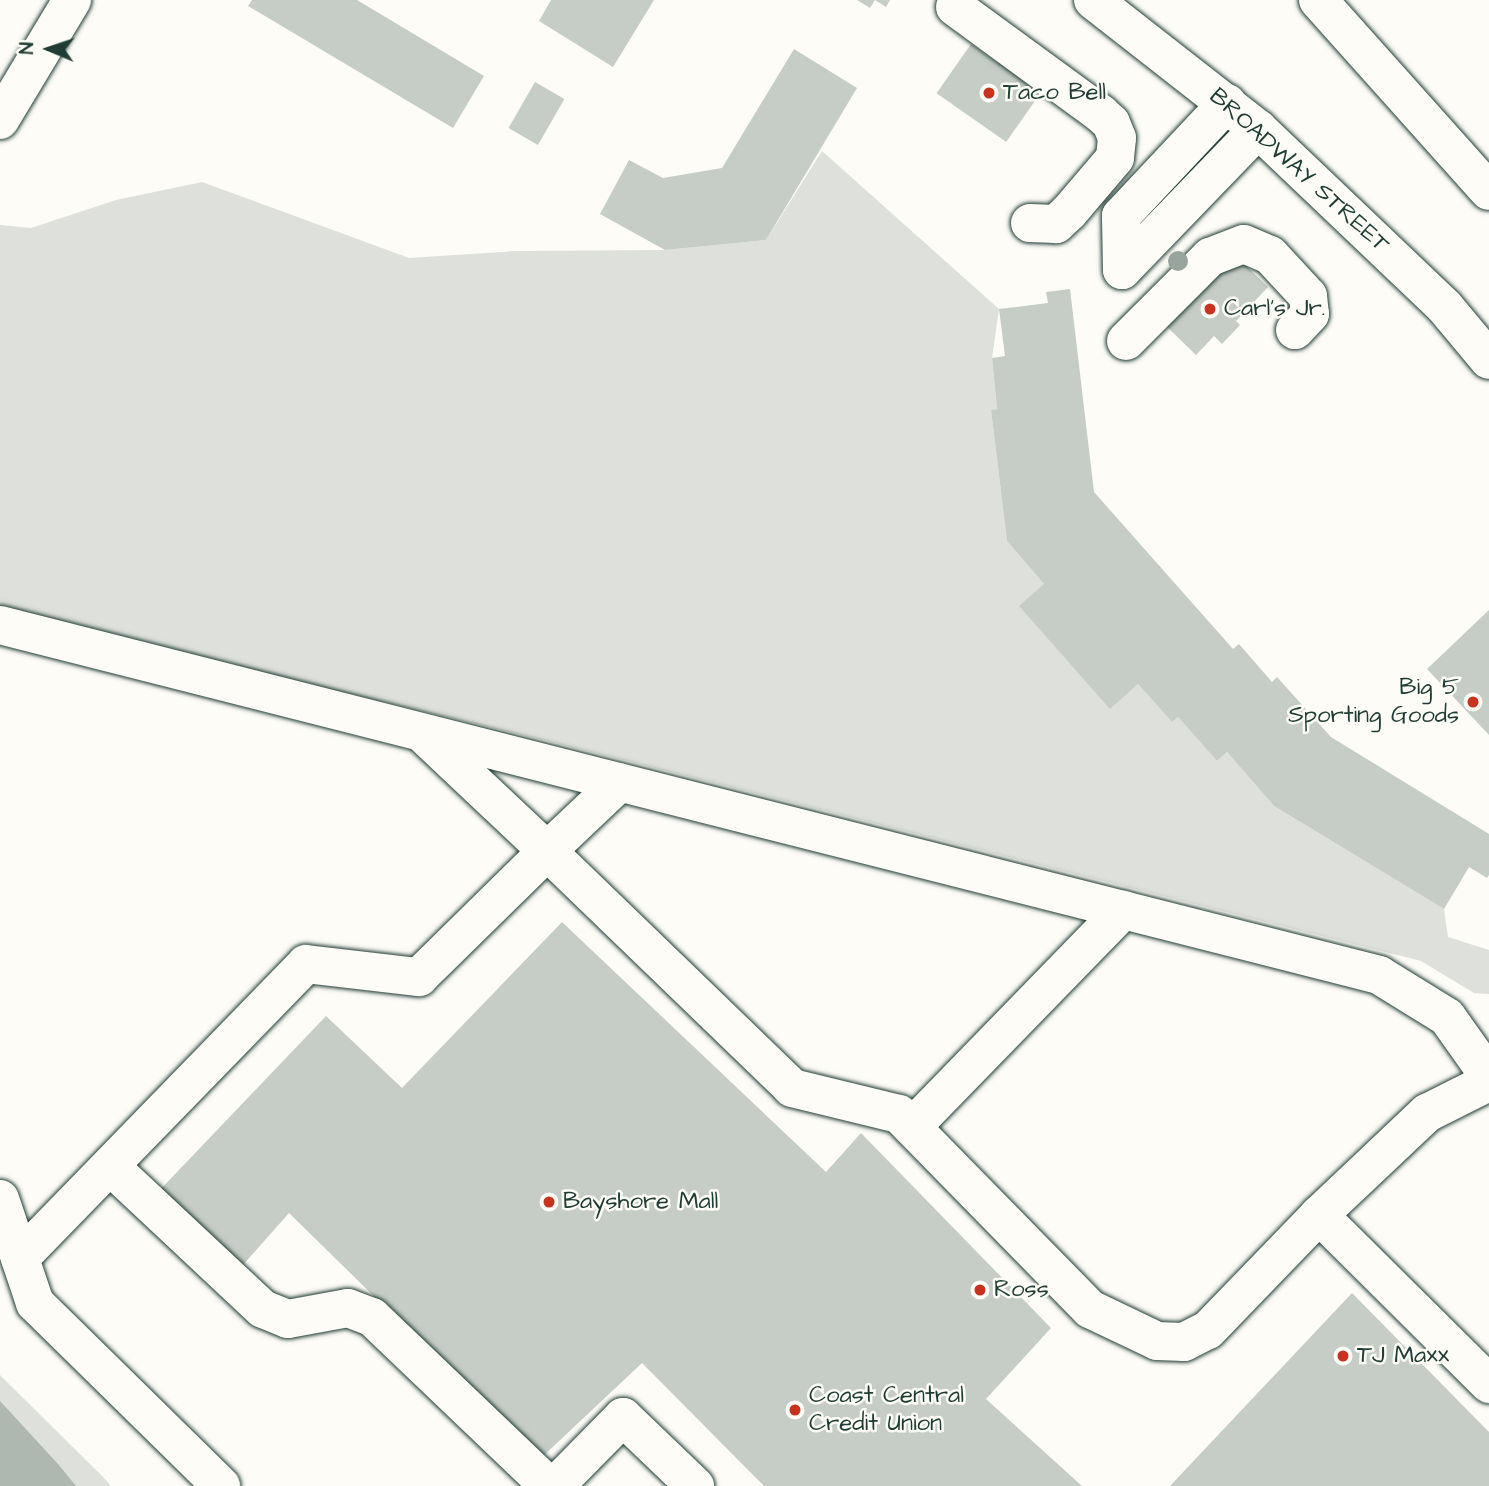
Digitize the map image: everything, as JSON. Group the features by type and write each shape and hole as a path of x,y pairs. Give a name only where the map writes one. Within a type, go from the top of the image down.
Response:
{"main road":[{"path":"0,120 72,0"},
{"name":"BROADWAY STREET","path":"1093,0 1258,129 1444,306 1489,360"},
{"path":"1318,0 1489,191"},
{"path":"955,8 1111,122 1117,138 1115,158 1069,212 1056,224 1030,223"},
{"path":"1227,103 1121,216 1122,270 1258,129"},
{"path":"1126,341 1210,257 1244,244 1270,255 1308,296 1310,314 1295,330"},
{"path":"0,625 1379,975 1447,1017 1489,1076"},
{"path":"420,731 792,1088 899,1114 1090,1309 1157,1341 1184,1342 1208,1331 1319,1215 1427,1113 1489,1082"},
{"path":"20,1258 306,964 419,977 620,782"},
{"path":"912,1127 1123,909"},
{"path":"110,1166 262,1309 288,1319 348,1308 372,1317 549,1486"},
{"path":"0,1199 35,1303 220,1486"},
{"path":"1319,1215 1489,1384"},
{"path":"555,1486 623,1417 695,1486"}],"shaded area":[{"path":"822,151 999,309 992,358 997,409 991,410 1007,541 1044,584 1110,708 1138,684 1172,722 1178,717 1217,761 1227,752 1274,806 1444,909 1448,937 1489,950 1489,994 1474,993 1421,961 544,740 0,610 0,225 31,228 116,200 202,182 409,258 516,251 665,250 766,240"},
{"path":"0,1375 102,1476 111,1486 0,1486"},
{"path":"0,1401 58,1464 76,1486 0,1486"}],"building":[{"path":"252,0 357,0 484,76 453,128 248,6"},
{"path":"551,0 654,0 613,67 539,21"},
{"path":"857,0 875,0 870,8"},
{"path":"875,0 890,0 886,7"},
{"name":"Taco Bell","path":"971,44 1041,93 1006,142 937,93"},
{"path":"794,49 857,88 766,240 665,250 600,214 629,160 663,178 722,168"},
{"path":"535,82 564,99 538,145 508,128"},
{"name":"Carl's Jr.","path":"1235,255 1268,287 1236,321 1240,325 1222,344 1214,336 1196,355 1161,321"},
{"path":"1070,289 1094,492 1233,649 1239,644 1272,682 1277,677 1331,737 1489,834 1489,875 1487,878 1469,867 1444,909 1274,806 1227,752 1217,761 1178,717 1172,722 1138,684 1110,709 1019,606 1044,584 1007,541 991,410 997,409 992,358 1005,356 999,309 1048,303 1046,292"},
{"name":"Big 5 Sporting Goods","path":"1489,610 1489,735 1427,669"},
{"name":"Bayshore Mall","path":"562,922 826,1172 861,1133 1051,1328 986,1399 1082,1486 764,1486 642,1363 540,1459 289,1213 241,1267 158,1192 326,1016 402,1088"},
{"path":"1352,1293 1489,1432 1489,1486 1170,1486"}],"place":[{"name":"Taco Bell","path":"989,93"},
{"name":"Carl's Jr.","path":"1210,309"},
{"name":"Big 5 Sporting Goods","path":"1473,702"},
{"name":"Bayshore Mall","path":"549,1202"},
{"name":"Ross","path":"980,1290"},
{"name":"TJ Maxx","path":"1343,1356"},
{"name":"Coast Central Credit Union","path":"795,1410"}]}
